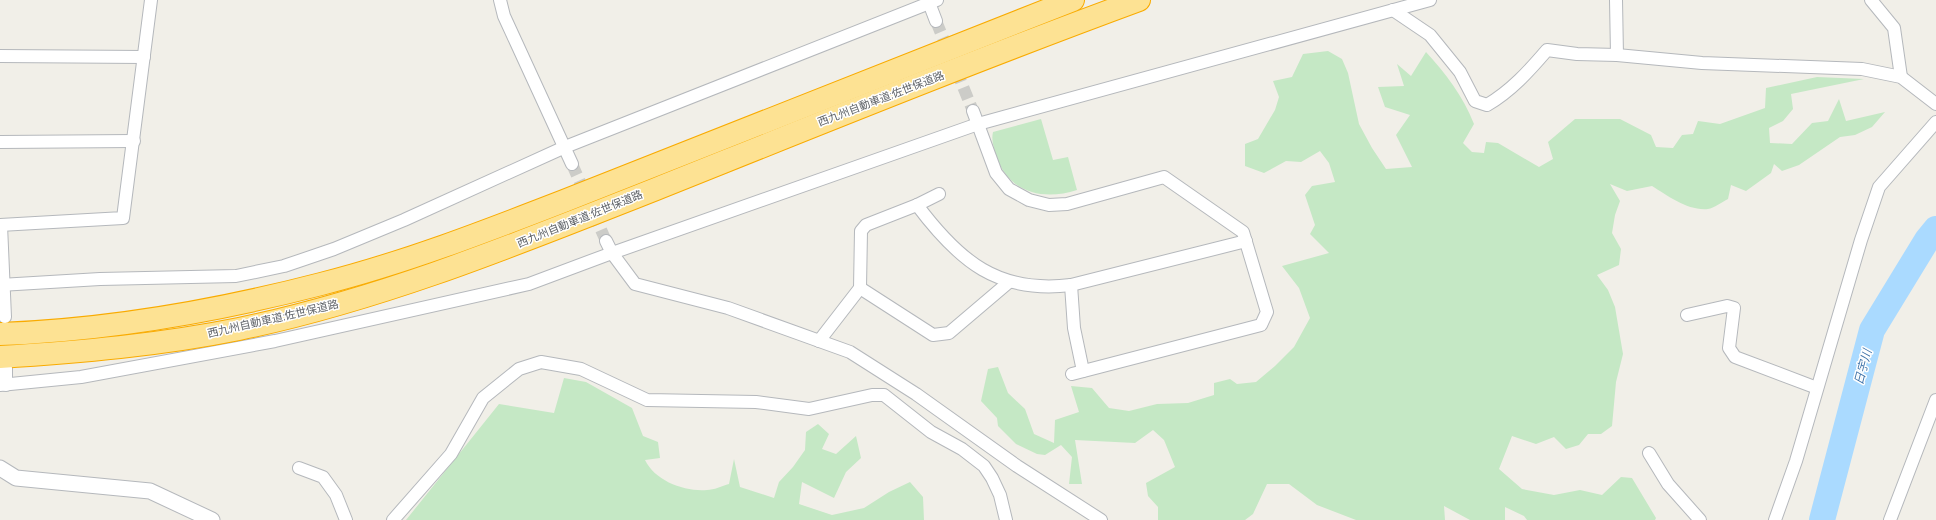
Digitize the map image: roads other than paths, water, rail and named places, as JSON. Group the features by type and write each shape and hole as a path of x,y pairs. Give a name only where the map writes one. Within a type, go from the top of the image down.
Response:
{"highway":[{"name":"西九州自動車道;佐世保道路","path":"2,326 102,325 185,313 322,284 401,260 481,233 564,201 1019,20 1073,0"},
{"name":"西九州自動車道;佐世保道路","path":"3,363 77,352 156,343 238,329 371,295 501,250 843,114 1139,0"}],"street":[{"path":"2,326 0,225 123,218 151,0"},
{"path":"500,0 504,16 572,164"},
{"path":"3,363 3,385 81,377 275,341 529,284 612,253 978,124 1430,0"},
{"path":"1616,0 1617,54"},
{"path":"1871,0 1894,28 1901,77"},
{"path":"2,285 100,279 236,276 284,266 334,249 404,220 565,147 931,1 936,20"},
{"path":"1393,10 1430,35 1460,72 1475,101 1487,105 1499,98 1522,78 1547,50 1577,54 1617,54 1702,63 1862,69 1901,77 1936,104"},
{"path":"0,56 144,57"},
{"path":"973,111 996,173 1009,189 1029,200 1049,205 1067,204 1164,177 1243,232 1267,312 1261,325 1078,372 1071,285"},
{"path":"1775,520 1796,460 1861,240 1879,187 1936,122"},
{"path":"0,142 134,141"},
{"path":"819,341 860,288 862,231 866,225 917,205 939,194"},
{"path":"917,205 938,233 960,255 982,270 1009,282 1051,287 1071,285 1246,241"},
{"path":"606,241 612,253 635,284 728,308 850,352 916,394 1017,466 1101,520"},
{"path":"860,288 933,335 949,333 1009,282"},
{"path":"1687,315 1727,306 1734,308 1730,348 1735,357 1817,388"},
{"path":"393,520 451,454 483,398 519,369 541,362 581,369 647,400 756,402 809,409 872,395 884,395 931,432 962,449 984,466 992,478 1000,495 1006,520"},
{"path":"1890,520 1936,400"},
{"path":"1649,453 1668,484 1700,520"},
{"path":"0,468 16,478 150,491 212,520"},
{"path":"299,468 323,477 336,495 346,520"}],"waterway":[{"name":"日宇川","path":"1822,520 1872,330 1927,240 1936,229"}],"tunnel":[{"path":"936,21 973,111"},
{"path":"572,164 606,241"}]}
